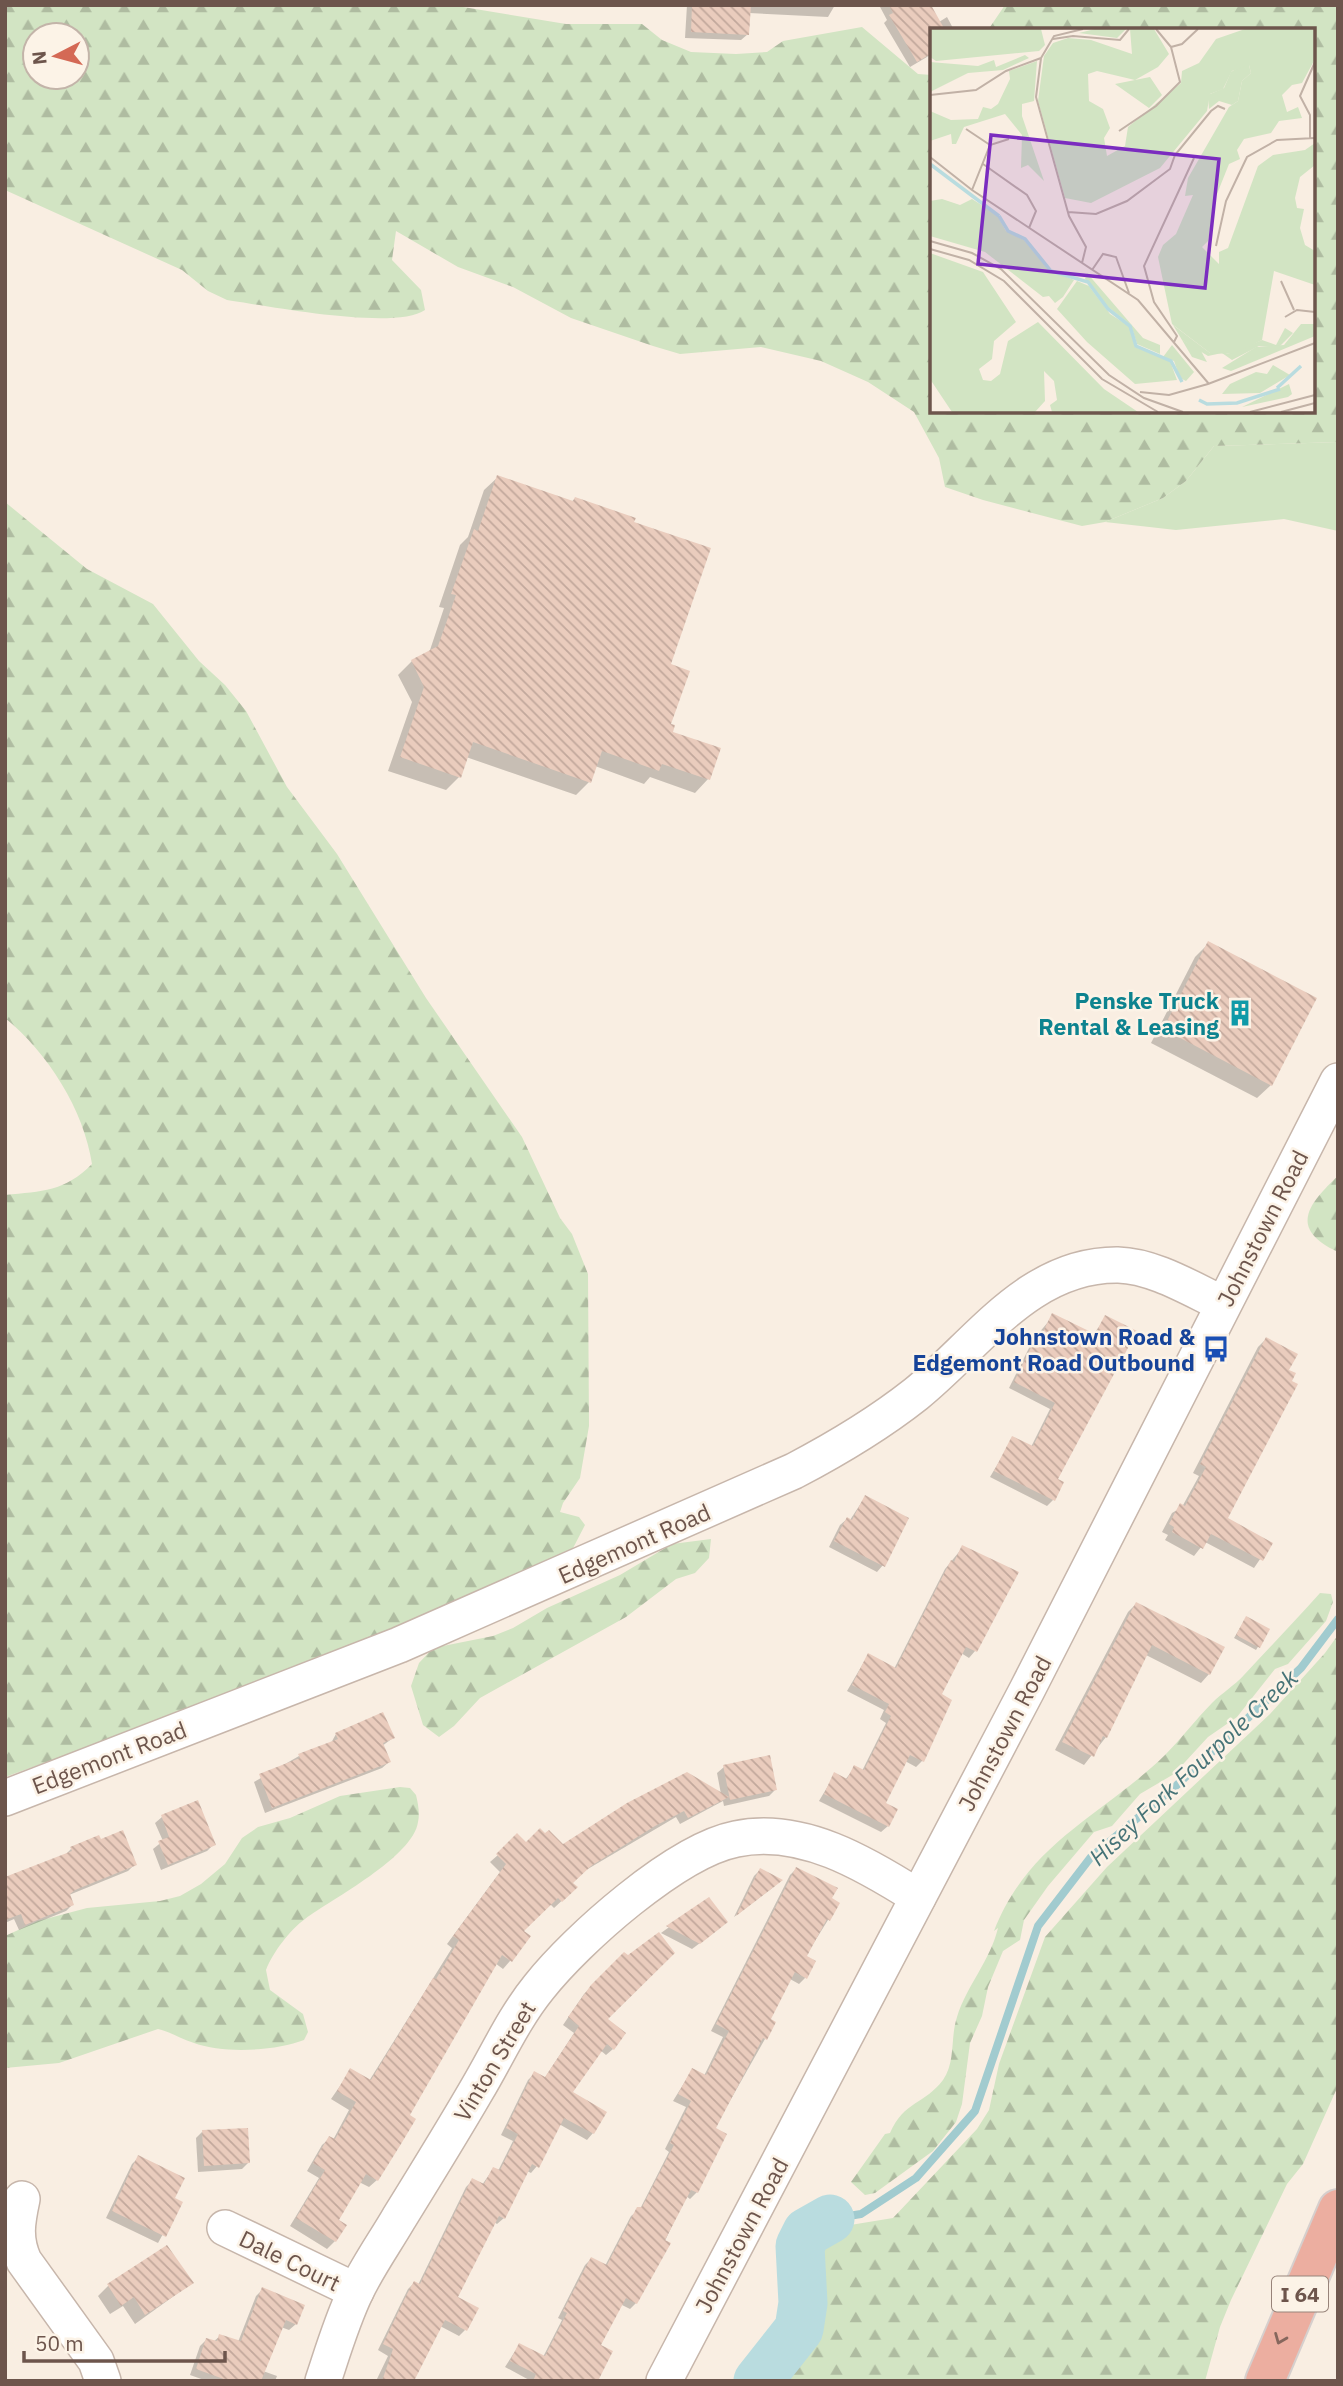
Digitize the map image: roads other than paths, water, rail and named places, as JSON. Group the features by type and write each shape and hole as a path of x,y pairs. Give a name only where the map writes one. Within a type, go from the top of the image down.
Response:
{"highway":[{"name":"I 64","path":"1265,2381 1338,2209"}],"street":[{"name":"Johnstown Road","path":"664,2381 918,1897 1338,1081"},
{"name":"Edgemont Road","path":"5,1798 399,1645 794,1471 833,1450 914,1396 954,1362 1006,1311 1054,1278 1098,1266 1121,1265 1171,1280 1223,1304"},
{"name":"Vinton Street","path":"323,2381 356,2291 477,2090 512,2024 540,1986 577,1946 676,1867 708,1848 736,1839 792,1838 818,1844 918,1897"},
{"path":"22,2199 16,2228 17,2245 24,2261 96,2361 103,2381"},
{"name":"Dale Court","path":"225,2228 356,2291"}],"waterway":[{"name":"Hisey Fork Fourpole Creek","path":"830,2219 861,2214 916,2178 975,2111 1038,1926 1091,1857 1177,1785 1301,1668 1338,1619"},
{"name":"Hisey Fork Fourpole Creek","path":"758,2381 799,2329 803,2303 800,2246 807,2232 830,2219"}],"place":[{"name":"Penske Truck Rental & Leasing","path":"1240,1013"},
{"name":"Johnstown Road & Edgemont Road Outbound","path":"1216,1349"}]}
